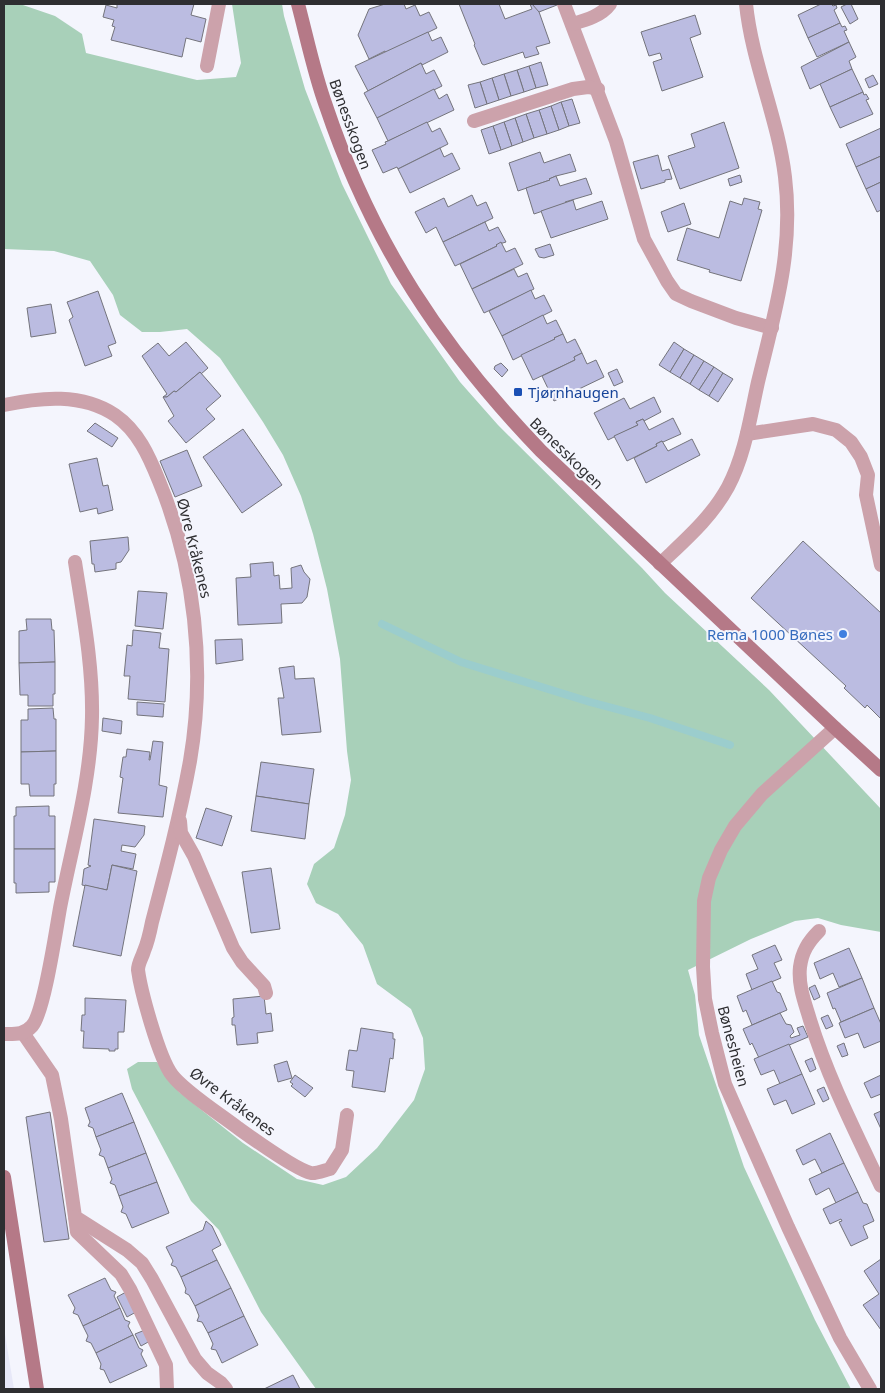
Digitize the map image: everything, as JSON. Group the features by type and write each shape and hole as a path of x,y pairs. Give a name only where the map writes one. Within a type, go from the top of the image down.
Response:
{"main road":[{"name":"Bønesskogen","path":"298,4 325,105 340,147 372,220 388,251 439,332 503,411 541,451 881,770"},
{"path":"4,1177 37,1389"}],"street":[{"path":"207,66 219,4"},
{"path":"564,4 582,54 598,89 616,141 644,239 658,266 676,294 715,311 772,328"},
{"path":"572,24 587,20 605,10 610,4"},
{"path":"660,564 711,513 735,474 747,434 772,328 785,262 788,207 785,175 748,26 746,4"},
{"path":"474,121 573,90 588,87 598,89"},
{"name":"Øvre Kråkenes","path":"4,405 44,398 61,398 92,403 115,416 134,432 151,460 171,510 186,568 195,622 197,686 194,730 179,817 151,929 138,965 141,986 164,1062 172,1076 202,1101 255,1140 298,1167 312,1173 330,1168 342,1150 348,1114"},
{"path":"747,434 813,424 836,430 851,442 861,457 868,475 866,495 881,565"},
{"path":"4,1034 23,1033 33,1026 44,992 80,815 92,734 92,716 89,659 75,562"},
{"name":"Bønesheien","path":"835,728 762,794 735,826 721,850 709,878 704,901 703,967 705,999 726,1084 788,1227 840,1338 870,1389"},
{"name":"Øvre Kråkenes","path":"179,817 181,833 194,856 233,948 242,962 264,986 266,993"},
{"path":"819,930 804,950 800,968 800,987 825,1064 837,1094 881,1186"},
{"path":"23,1033 52,1075 61,1119 77,1232 121,1274 130,1289 166,1365 167,1389"},
{"path":"75,1217 127,1250 142,1263 152,1278 195,1359 207,1373 226,1389"}],"shaded area":[{"path":"4,1328 14,1389 4,1389"}],"green space":[{"path":"4,4 20,4 55,16 82,34 86,53 197,80 236,77 241,63 232,4 282,4 305,89 342,184 391,284 460,382 498,425 665,593 769,690 881,809 881,932 841,925 818,918 795,921 751,939 688,970 695,995 699,1035 744,1167 815,1320 851,1389 316,1389 261,1312 219,1230 191,1201 132,1089 127,1069 138,1062 157,1062 179,1092 243,1143 297,1179 323,1185 346,1177 377,1148 414,1100 425,1069 423,1038 411,1009 377,984 363,945 338,914 316,903 307,884 314,864 334,848 345,815 351,780 340,659 327,589 301,496 283,455 220,358 187,329 142,332 120,315 113,295 90,261 54,251 4,249"}],"building":[{"path":"117,4 194,4 191,15 206,19 201,42 186,38 182,57 111,40 115,27 112,26 114,20 103,17 106,5 117,8"},
{"path":"385,4 404,4 406,9 415,5 420,16 429,12 437,28 386,53 385,51 369,59 358,35 369,9"},
{"path":"459,4 499,4 505,19 532,9 530,4 532,4 538,9 550,43 536,47 539,54 525,58 523,52 484,65 474,45"},
{"path":"532,4 557,4 557,5 539,12"},
{"path":"821,4 836,5 837,8 834,10 840,23 808,38 798,15"},
{"path":"851,4 858,19 850,24 841,7"},
{"path":"695,15 701,34 690,38 703,77 662,91 653,62 662,59 660,53 649,56 641,32"},
{"path":"840,23 847,30 844,31 849,42 817,57 808,38"},
{"path":"428,32 432,41 441,37 448,52 422,65 421,63 368,91 355,66"},
{"path":"849,42 856,57 849,61 852,69 810,89 801,67"},
{"path":"541,62 548,85 536,88 529,66"},
{"path":"421,63 426,74 434,70 442,86 377,118 364,93"},
{"path":"529,66 536,88 524,92 517,70"},
{"path":"852,69 863,92 830,107 820,84"},
{"path":"517,70 524,92 511,96 504,74"},
{"path":"504,74 511,96 499,100 492,78"},
{"path":"873,75 878,84 869,88 865,79"},
{"path":"492,78 499,100 487,104 480,82"},
{"path":"480,82 487,104 475,108 468,85"},
{"path":"434,89 439,99 447,94 454,110 388,141 377,118"},
{"path":"863,92 869,99 866,100 873,114 840,128 830,107"},
{"path":"572,99 580,123 569,126 561,102"},
{"path":"561,102 569,126 559,130 551,106"},
{"path":"551,106 559,130 547,134 539,110"},
{"path":"539,110 547,134 534,138 526,114"},
{"path":"526,114 534,138 523,142 515,118"},
{"path":"515,118 523,142 512,146 504,122"},
{"path":"427,122 432,132 440,128 448,144 398,169 397,167 383,173 372,150"},
{"path":"504,122 512,146 501,150 493,126"},
{"path":"724,122 739,168 680,189 668,156 695,147 691,134"},
{"path":"493,126 501,150 489,154 481,130"},
{"path":"881,128 881,156 856,167 846,144"},
{"path":"440,148 444,157 452,153 460,169 410,193 398,169"},
{"path":"540,152 544,163 570,154 576,171 556,176 550,180 518,191 509,163"},
{"path":"658,155 662,171 669,169 672,179 641,189 633,162"},
{"path":"881,156 881,182 866,189 856,167"},
{"path":"740,175 742,182 730,186 728,179"},
{"path":"556,176 560,186 586,178 592,194 534,214 526,188"},
{"path":"881,182 881,210 877,212 866,189"},
{"path":"472,195 477,206 486,202 493,218 443,242 436,227 426,233 415,212 444,198 448,207"},
{"path":"744,198 760,202 758,209 762,210 741,281 677,260 687,228 719,238 730,201 742,205"},
{"path":"573,200 576,210 602,201 608,219 551,238 541,211"},
{"path":"684,203 691,224 668,232 661,212"},
{"path":"485,222 489,231 498,227 506,242 496,245 455,266 443,242"},
{"path":"501,242 506,252 515,248 523,264 472,289 460,264 497,246"},
{"path":"550,244 554,255 544,258 539,257 535,249"},
{"path":"514,269 518,277 527,273 534,289 484,313 472,289"},
{"path":"531,290 535,299 544,295 552,311 502,336 489,311"},
{"path":"98,291 116,343 108,346 112,356 85,366 69,320 73,317 67,302"},
{"path":"51,304 56,333 31,337 27,308"},
{"path":"543,315 547,324 556,320 563,334 513,360 502,336"},
{"path":"563,334 567,343 575,339 582,353 574,357 575,360 533,380 521,355"},
{"path":"186,342 208,368 201,374 200,372 176,392 174,391 167,397 163,397 167,394 142,356 158,343 169,356"},
{"path":"674,342 684,349 670,372 659,365"},
{"path":"684,349 694,355 680,378 670,372"},
{"path":"582,353 587,364 596,360 604,377 554,401 542,376 575,360 574,357"},
{"path":"694,355 704,361 690,384 680,378"},
{"path":"704,361 714,367 699,390 690,384"},
{"path":"501,363 508,370 502,377 494,369 495,366"},
{"path":"714,367 723,373 709,396 699,390"},
{"path":"617,369 623,382 614,386 608,373"},
{"path":"200,372 221,396 206,409 215,419 186,443 168,421 174,416 163,397 167,397 174,391 176,392"},
{"path":"723,373 733,379 718,402 709,396"},
{"path":"654,397 661,412 644,421 643,419 636,422 638,425 608,440 594,413 624,398 630,409"},
{"path":"673,418 681,434 656,444 657,446 627,461 614,436 638,425 636,422 643,419 649,430"},
{"path":"95,423 118,438 112,447 87,431"},
{"path":"243,429 282,485 242,513 203,457"},
{"path":"692,439 700,455 646,483 634,458 657,446 656,444 662,441 668,451"},
{"path":"187,450 202,486 175,497 160,461"},
{"path":"97,458 103,486 108,485 113,510 98,514 97,508 80,512 69,464"},
{"path":"128,537 129,550 121,562 116,563 116,569 95,572 94,564 92,564 90,541"},
{"path":"803,541 881,613 881,719 867,705 865,708 844,688 846,686 751,598"},
{"path":"273,562 274,576 279,575 280,589 292,588 291,568 301,565 310,579 307,597 302,603 281,604 282,623 238,625 236,578 251,577 250,564"},
{"path":"138,591 167,593 163,629 135,626"},
{"path":"26,619 51,619 52,630 54,630 55,662 19,663 19,631 27,630"},
{"path":"133,630 161,633 159,648 169,649 165,702 128,699 130,676 124,676 127,645 132,646"},
{"path":"242,639 243,660 216,664 215,640"},
{"path":"55,662 53,706 28,706 28,695 20,695 19,663"},
{"path":"294,666 295,679 314,678 321,732 282,735 278,698 284,698 279,668"},
{"path":"137,702 164,704 163,717 137,715"},
{"path":"53,708 54,719 56,719 56,751 21,752 21,720 28,720 28,709"},
{"path":"103,718 122,721 121,734 102,731"},
{"path":"153,741 163,742 159,785 167,787 163,817 118,813 123,778 120,777 123,757 126,757 127,749 150,752 150,760"},
{"path":"56,751 54,796 30,796 29,784 21,784 21,752"},
{"path":"261,762 314,769 309,804 256,796"},
{"path":"256,796 309,804 305,839 251,831"},
{"path":"49,806 49,816 55,816 55,849 14,849 14,816 16,816 16,807"},
{"path":"206,808 232,816 222,846 196,838"},
{"path":"94,819 145,826 144,835 135,847 122,845 121,851 136,854 133,869 112,865 107,890 82,885 84,869 91,866 88,865"},
{"path":"14,849 55,849 55,882 49,882 49,892 16,893 16,883 14,883"},
{"path":"112,865 137,871 121,956 73,946 85,885 107,890"},
{"path":"271,868 280,929 251,933 242,872"},
{"path":"775,945 782,960 774,963 781,978 752,990 746,974 758,969 752,955"},
{"path":"849,948 862,978 839,987 833,973 820,979 814,963"},
{"path":"862,978 874,1008 841,1022 835,1008 833,1009 827,993"},
{"path":"772,981 777,992 780,993 787,1010 752,1025 746,1010 743,1012 737,996"},
{"path":"815,985 820,997 814,1000 809,988"},
{"path":"264,996 266,1014 271,1013 273,1031 257,1033 258,1043 237,1045 235,1025 232,1025 232,1018 234,1017 233,999"},
{"path":"85,998 126,1000 124,1032 118,1032 118,1049 115,1049 115,1051 83,1048 84,1031 81,1031 82,1015 85,1015"},
{"path":"874,1008 881,1024 881,1041 864,1048 858,1033 845,1038 839,1023"},
{"path":"780,1013 786,1024 791,1025 794,1032 790,1036 791,1038 800,1035 797,1028 803,1026 808,1037 759,1058 752,1043 750,1045 743,1029"},
{"path":"828,1015 833,1026 826,1029 821,1018"},
{"path":"361,1028 393,1033 393,1039 395,1039 393,1059 390,1058 385,1092 352,1087 354,1071 346,1070 349,1050 357,1051"},
{"path":"844,1043 848,1055 842,1057 837,1046"},
{"path":"789,1044 802,1074 780,1084 774,1070 761,1075 754,1059"},
{"path":"812,1058 816,1069 810,1072 805,1061"},
{"path":"287,1061 292,1078 278,1082 274,1065"},
{"path":"802,1074 815,1104 792,1114 786,1100 774,1105 767,1089"},
{"path":"295,1075 313,1088 305,1097 291,1086 293,1084 290,1082"},
{"path":"881,1075 881,1094 871,1098 864,1083"},
{"path":"824,1087 829,1099 823,1102 817,1090"},
{"path":"122,1093 134,1122 96,1137 93,1128 88,1126 90,1122 85,1108"},
{"path":"881,1111 881,1129 874,1114"},
{"path":"50,1112 69,1239 44,1242 26,1117"},
{"path":"134,1122 146,1153 108,1168 104,1157 99,1155 101,1150 96,1137"},
{"path":"830,1133 844,1163 822,1173 815,1159 803,1165 796,1150"},
{"path":"146,1153 157,1182 119,1196 115,1185 110,1183 112,1179 108,1168"},
{"path":"844,1163 858,1192 836,1203 829,1188 816,1195 809,1179"},
{"path":"157,1182 169,1213 132,1228 126,1214 121,1212 123,1207 119,1196"},
{"path":"858,1192 863,1203 867,1204 874,1221 863,1226 868,1238 851,1246 839,1222 842,1221 841,1219 830,1224 823,1209"},
{"path":"206,1221 212,1226 221,1245 212,1250 217,1260 181,1277 176,1267 171,1265 173,1261 166,1247 203,1230"},
{"path":"881,1259 881,1330 863,1305 879,1294 864,1271"},
{"path":"217,1260 231,1288 195,1306 189,1295 185,1293 186,1289 181,1277"},
{"path":"105,1278 111,1290 116,1292 114,1296 120,1308 83,1326 78,1315 73,1313 75,1308 68,1295"},
{"path":"231,1288 244,1316 208,1333 202,1322 197,1321 199,1316 195,1306"},
{"path":"126,1292 136,1312 127,1317 117,1297"},
{"path":"120,1308 125,1320 130,1322 128,1326 133,1335 96,1353 91,1343 86,1341 88,1336 83,1326"},
{"path":"244,1316 258,1345 222,1363 216,1350 211,1349 213,1344 208,1333"},
{"path":"145,1330 150,1341 141,1346 135,1334"},
{"path":"133,1335 139,1348 143,1350 141,1354 147,1366 110,1383 104,1370 100,1369 101,1364 96,1353"},
{"path":"293,1375 300,1389 264,1389"}],"waterway":[{"path":"382,624 461,662 590,702 650,718 730,745"}],"place":[{"name":"Tjørnhaugen","path":"518,392"},
{"name":"Rema 1000 Bønes","path":"843,634"}]}
